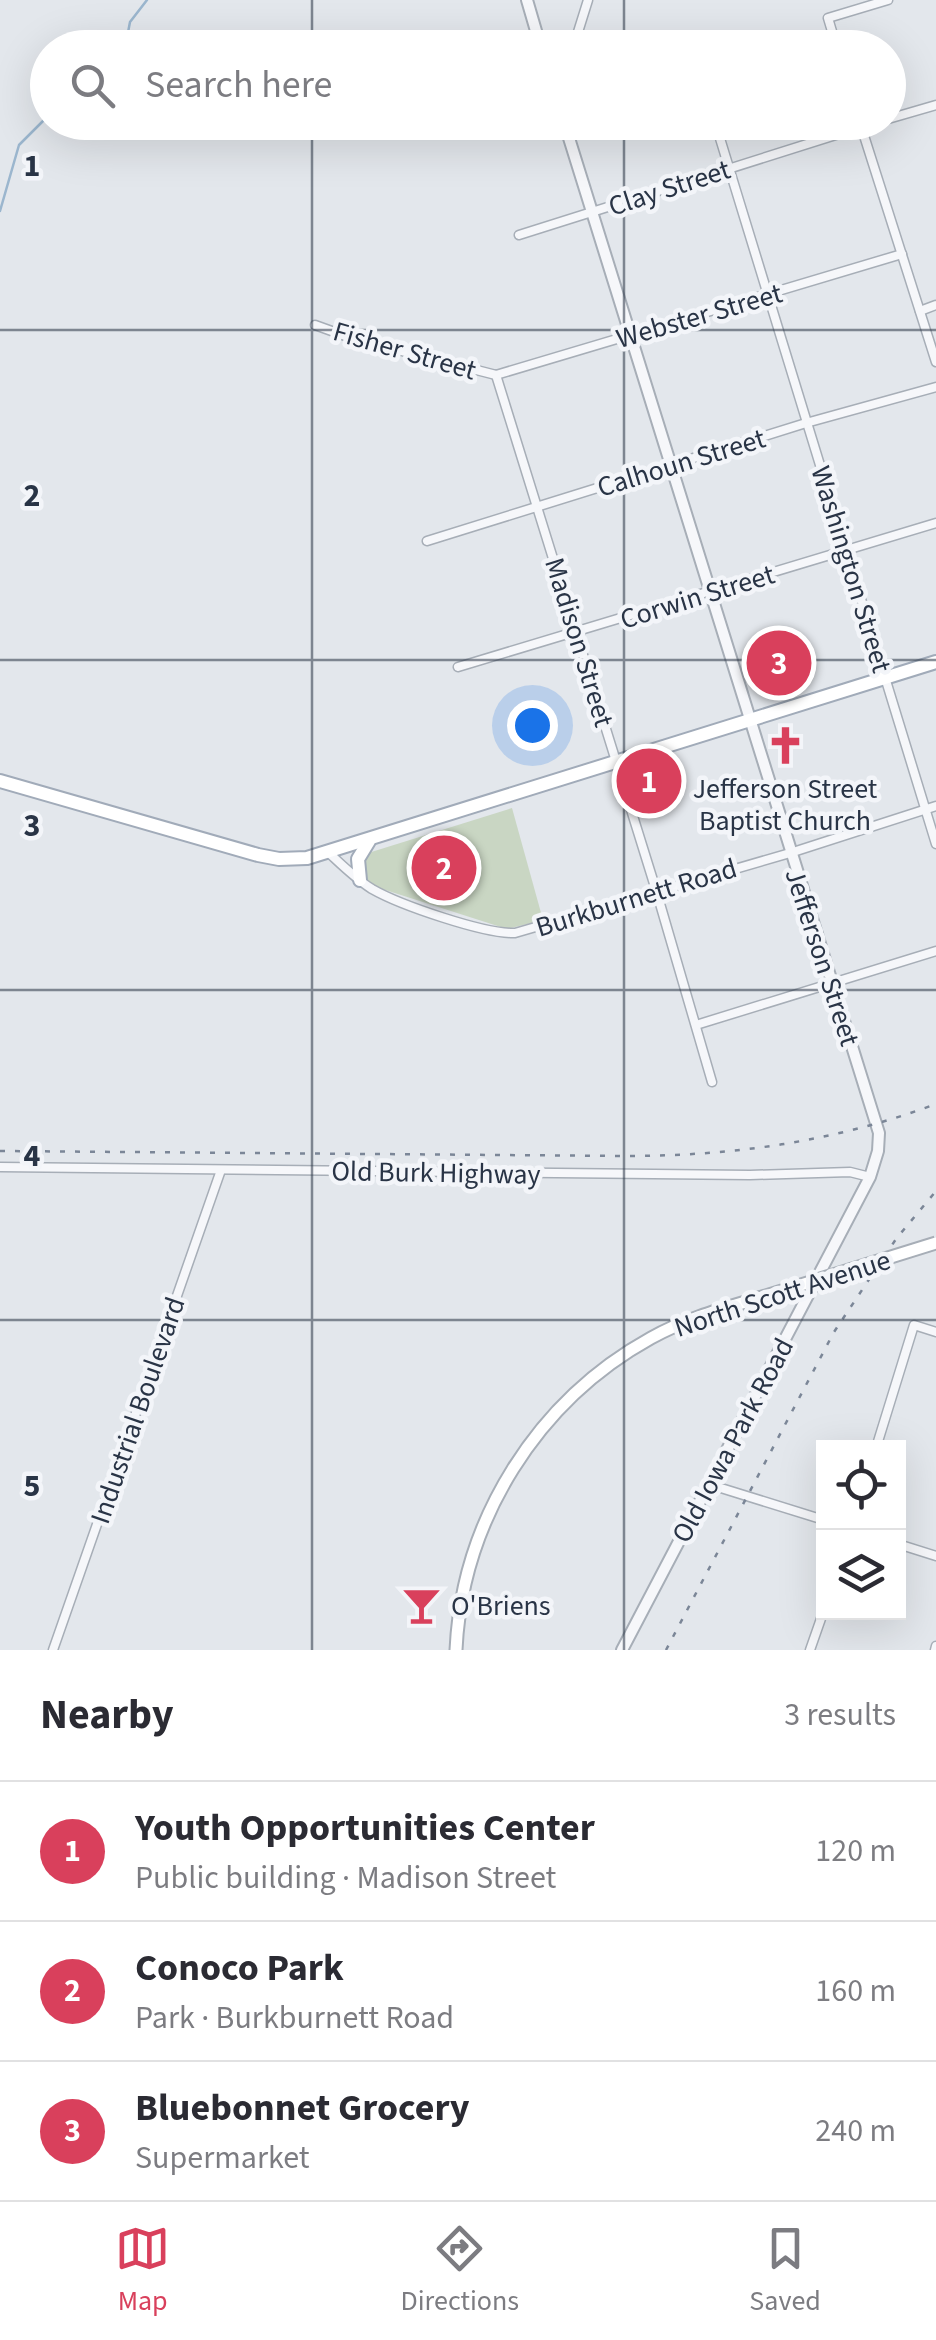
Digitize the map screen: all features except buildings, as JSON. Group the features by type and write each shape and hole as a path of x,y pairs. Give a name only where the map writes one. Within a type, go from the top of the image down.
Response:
{"main road":[{"path":"0,781 258,855 288,860 329,853 936,662"},
{"path":"360,880 358,860 370,840"},
{"name":"North Scott Avenue","path":"456,1650 468,1569 501,1487 547,1424 601,1372 653,1337 712,1312 936,1243"}],"street":[{"path":"527,0 536,30"},
{"path":"579,30 588,0"},
{"path":"832,30 828,18 888,0"},
{"path":"906,114 936,105"},
{"name":"Jefferson Street","path":"570,140 879,1133 870,1177"},
{"name":"Washington Street","path":"719,140 936,844"},
{"name":"Clay Street","path":"519,235 815,140"},
{"path":"866,140 936,362"},
{"name":"Webster Street","path":"496,375 902,254"},
{"path":"920,311 936,305"},
{"name":"Fisher Street","path":"316,325 351,338 496,375"},
{"name":"Madison Street","path":"496,375 578,633 712,1082"},
{"name":"Calhoun Street","path":"427,541 936,386"},
{"name":"Corwin Street","path":"458,666 936,524"},
{"name":"Burkburnett Road","path":"329,853 383,894 503,933 530,930 936,806"},
{"path":"696,1025 936,951"},
{"name":"Old Burk Highway","path":"0,1167 750,1175 850,1172 870,1177"},
{"name":"Industrial Boulevard","path":"53,1650 221,1170"},
{"name":"Old Iowa Park Road","path":"622,1650 870,1177"},
{"path":"878,1440 914,1325 936,1332"},
{"path":"708,1484 816,1518"},
{"path":"906,1547 936,1556"},
{"path":"810,1650 820,1620"}],"green space":[{"path":"512,808 543,920 507,929 376,887 362,876 361,859 365,854"}],"waterway":[{"path":"128,30 147,0"},
{"path":"0,211 19,145 30,134"}],"railway":[{"path":"0,1151 624,1156 704,1153 821,1137 936,1104"},
{"path":"666,1650 834,1332 896,1239 936,1191"}],"place":[{"name":"Bluebonnet Grocery","path":"779,663"},
{"name":"Jefferson Street Baptist Church","path":"785,746"},
{"name":"Youth Opportunities Center","path":"649,781"},
{"name":"Conoco Park","path":"444,868"},
{"name":"O'Briens","path":"421,1605"}]}
